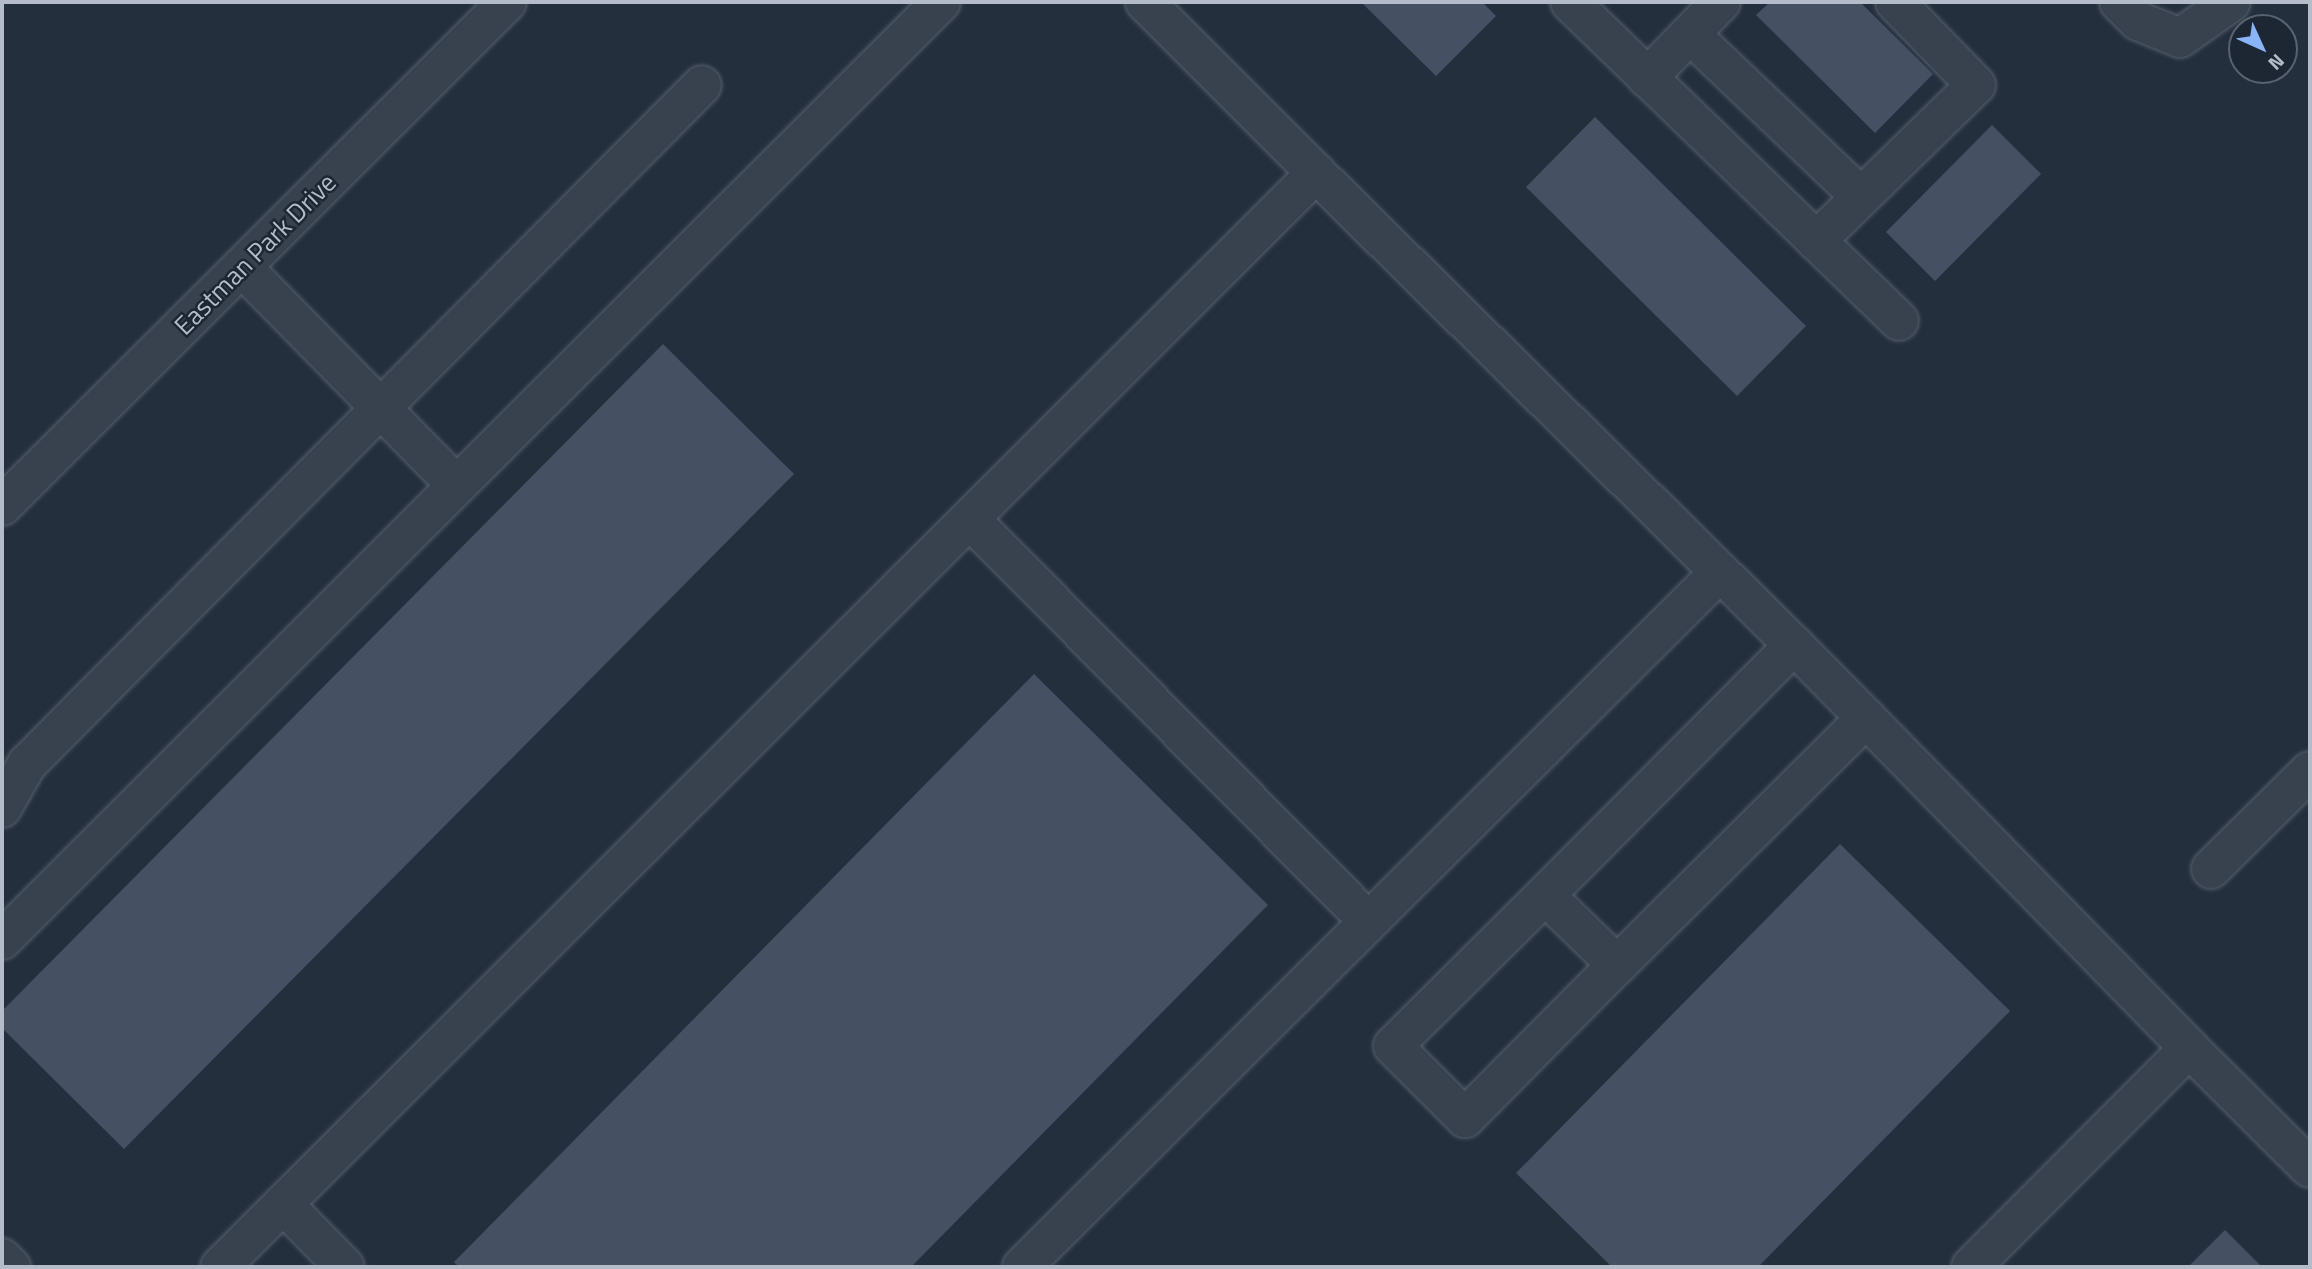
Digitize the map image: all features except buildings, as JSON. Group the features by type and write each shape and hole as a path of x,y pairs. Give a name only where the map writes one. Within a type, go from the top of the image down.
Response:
{"street":[{"name":"Eastman Park Drive","path":"2,506 507,2"},
{"path":"2,938 941,2"},
{"path":"1144,2 1794,645 2310,1168"},
{"path":"1570,2 1899,321"},
{"path":"1647,78 1721,2"},
{"path":"1816,241 1976,85 1895,2"},
{"path":"2119,2 2138,21 2180,38 2231,2"},
{"path":"1690,34 1861,197"},
{"path":"2,808 27,764 382,410 702,85"},
{"path":"220,1267 1316,173"},
{"path":"242,267 456,485"},
{"path":"970,519 1367,919"},
{"path":"1022,1267 1367,919 1720,572"},
{"path":"1794,645 1393,1046 1465,1118 1866,719"},
{"path":"2211,869 2310,771"},
{"path":"1545,895 1616,965"},
{"path":"1971,1267 2189,1048"},
{"path":"283,1204 345,1267"},
{"path":"2,1258 11,1267"}]}
